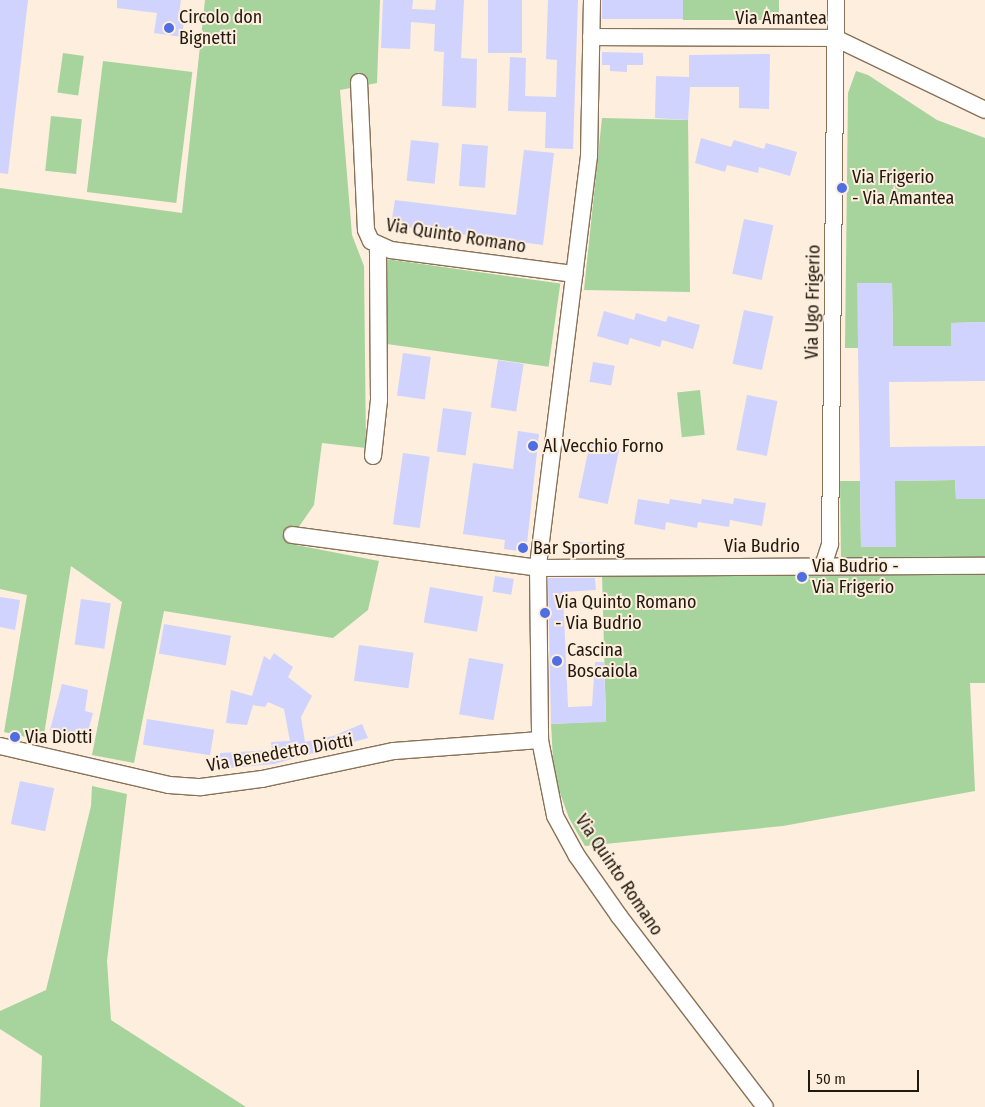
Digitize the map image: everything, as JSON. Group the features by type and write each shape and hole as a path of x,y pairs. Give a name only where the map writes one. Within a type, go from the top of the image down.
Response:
{"street":[{"name":"Via Quinto Romano","path":"592,0 589,156 538,568 540,740 555,816 577,856 619,916 766,1107"},
{"name":"Via Ugo Frigerio","path":"823,566 830,544 836,0"},
{"name":"Via Amantea","path":"591,36 835,38 985,110"},
{"name":"Via Quinto Romano","path":"359,82 366,230 378,246 574,274"},
{"path":"373,456 379,400 378,246"},
{"path":"292,535 538,568"},
{"name":"Via Budrio","path":"538,568 985,566"},
{"name":"Via Benedetto Diotti","path":"0,746 169,785 201,787 262,780 394,751 540,740"}],"green space":[{"path":"205,0 380,0 377,83 340,90 352,235 364,266 366,448 322,443 314,505 298,528 296,545 379,561 368,610 333,638 164,611 134,763 92,755 122,602 71,566 43,741 4,732 27,595 0,589 0,188 182,213"},
{"path":"683,0 779,0 779,20 683,20"},
{"path":"63,53 84,56 78,96 57,93"},
{"path":"103,61 192,72 176,203 87,192"},
{"path":"856,71 868,75 937,120 985,138 985,322 951,323 951,346 893,346 892,283 858,283 858,348 845,348 848,93"},
{"path":"51,116 82,119 76,174 45,171"},
{"path":"602,118 688,120 690,292 584,290"},
{"path":"386,259 560,283 549,367 374,342"},
{"path":"700,390 705,435 682,437 677,392"},
{"path":"955,480 956,499 985,499 985,558 841,560 840,481 860,481 861,547 895,547 895,481"},
{"path":"602,574 985,575 985,683 970,683 975,791 783,826 585,846 569,818 554,776 551,724 606,721"},
{"path":"92,786 127,794 107,961 111,1020 246,1107 40,1107 42,1056 0,1029 0,1011 46,990 91,806"}],"building":[{"path":"0,0 28,0 8,174 0,173"},
{"path":"117,0 181,0 178,21 184,22 182,37 154,33 157,13 117,8"},
{"path":"383,0 413,0 412,9 435,10 436,0 464,0 461,58 477,59 476,108 442,106 444,52 434,51 435,24 411,22 410,49 381,48"},
{"path":"488,0 522,0 522,53 488,53"},
{"path":"548,0 578,0 573,149 545,148 546,112 508,111 510,57 526,58 525,96 556,97 557,60 546,59"},
{"path":"602,0 683,0 683,19 602,19"},
{"path":"602,52 643,53 643,65 627,65 627,72 610,71 610,65 602,65"},
{"path":"770,54 769,109 739,108 739,87 690,87 688,120 655,118 656,76 689,77 689,55"},
{"path":"701,138 731,147 734,140 764,149 766,143 797,152 790,176 759,167 758,173 727,165 725,172 695,163"},
{"path":"411,140 439,143 435,184 407,181"},
{"path":"462,144 488,146 485,188 459,186"},
{"path":"524,150 554,153 543,245 391,225 395,200 516,215"},
{"path":"744,219 773,225 762,280 732,274"},
{"path":"857,283 892,283 893,346 951,346 951,323 985,322 985,381 889,382 890,447 985,446 985,499 956,499 955,480 895,481 896,547 861,547"},
{"path":"744,310 773,316 762,370 733,364"},
{"path":"604,311 634,320 636,313 666,322 668,316 700,325 693,349 662,340 660,347 630,338 628,345 597,336"},
{"path":"403,353 431,357 425,399 397,396"},
{"path":"498,360 524,364 516,411 490,407"},
{"path":"593,362 615,366 611,386 590,382"},
{"path":"747,395 777,401 767,456 736,450"},
{"path":"443,408 472,412 466,456 437,452"},
{"path":"518,431 539,434 526,552 504,549 505,540 463,534 473,463 513,469"},
{"path":"590,443 619,449 608,504 578,498"},
{"path":"403,453 430,457 420,528 393,524"},
{"path":"734,498 766,503 762,526 730,520 729,527 698,522 697,528 666,522 665,530 634,524 638,499 669,504 670,499 701,504 702,499 733,504"},
{"path":"575,542 600,542 600,554 575,554"},
{"path":"495,576 514,579 511,595 492,592"},
{"path":"548,578 595,578 596,590 563,592 568,707 592,706 595,662 604,662 606,722 551,724"},
{"path":"430,587 483,596 477,632 424,622"},
{"path":"0,597 20,600 15,630 0,627"},
{"path":"81,599 111,603 104,649 75,645"},
{"path":"164,624 231,636 226,665 159,654"},
{"path":"359,645 413,653 408,688 354,681"},
{"path":"274,653 293,667 288,677 312,696 301,717 305,742 333,736 362,724 368,738 274,764 219,769 220,753 272,750 271,742 290,741 284,709 268,702 265,707 253,705 247,725 226,723 231,690 252,696 264,656 270,660"},
{"path":"469,658 503,664 494,720 459,714"},
{"path":"62,684 88,690 85,711 93,713 86,739 50,730"},
{"path":"147,719 214,730 210,755 143,745"},
{"path":"20,781 54,788 45,831 11,824"}],"place":[{"name":"Circolo don Bignetti","path":"169,28"},
{"name":"Via Frigerio - Via Amantea","path":"842,188"},
{"name":"Al Vecchio Forno","path":"533,446"},
{"name":"Bar Sporting","path":"523,548"},
{"name":"Via Budrio - Via Frigerio","path":"802,577"},
{"name":"Via Quinto Romano - Via Budrio","path":"545,613"},
{"name":"Cascina Boscaiola","path":"557,661"},
{"name":"Via Diotti","path":"15,737"}]}
